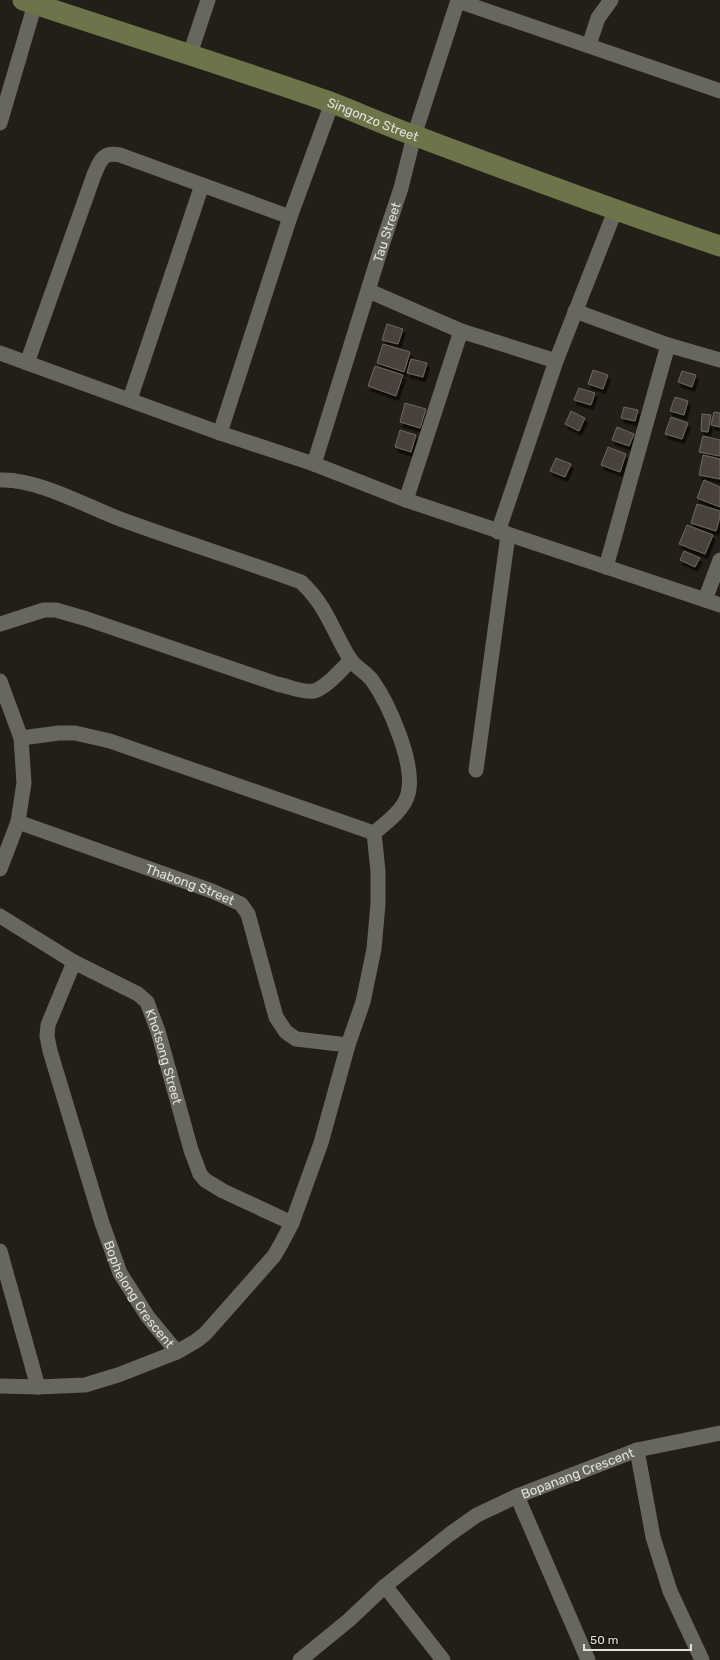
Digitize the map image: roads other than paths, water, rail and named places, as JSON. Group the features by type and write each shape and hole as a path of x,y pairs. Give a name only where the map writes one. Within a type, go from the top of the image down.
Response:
{"street":[{"path":"190,54 208,0"},
{"path":"589,46 598,18 612,0"},
{"path":"458,1 720,91"},
{"name":"Tau Street","path":"314,464 383,242 402,188 414,136 458,1"},
{"path":"0,123 29,2"},
{"name":"Singonzo Street","path":"29,2 86,22 190,54 332,103 414,136 615,211 720,246"},
{"path":"220,432 290,217 332,103"},
{"path":"27,363 94,175 101,161 107,155 112,154 290,217"},
{"path":"130,399 202,185"},
{"path":"476,770 503,534 556,361 615,211"},
{"path":"369,291 461,331 556,361"},
{"path":"575,311 668,345 720,360"},
{"path":"406,500 461,331"},
{"path":"606,567 668,345"},
{"path":"0,353 314,464 406,500 720,606"},
{"path":"0,480 12,479 49,490 121,519 301,582 322,606 351,660 371,678 377,688 386,704 408,761 410,783 408,795 399,809 374,834"},
{"path":"705,600 720,560"},
{"path":"0,624 44,610 56,610 300,690 314,691 324,686 351,660"},
{"path":"0,868 18,822 23,798 24,783 21,738 1,685"},
{"path":"21,738 59,733 75,733 110,741 374,834"},
{"name":"Thabong Street","path":"18,822 212,891 241,904 248,914 276,1017 286,1032 296,1039 348,1046"},
{"path":"177,1352 205,1334 274,1256 292,1223 321,1143 348,1046 363,1002 374,949 378,904 378,871 374,834"},
{"name":"Khotsong Street","path":"0,916 74,962 138,994 147,1002 158,1031 191,1150 200,1174 205,1180 223,1192 292,1223"},
{"name":"Bophelong Crescent","path":"0,1386 38,1387 85,1385 118,1375 177,1352 148,1317 120,1273 102,1222 50,1051 47,1036 48,1025 74,962"},
{"path":"0,1251 38,1387"},
{"name":"Bopanang Crescent","path":"588,1660 517,1496 637,1450 720,1433"},
{"path":"637,1450 653,1537 670,1591 702,1660"},
{"path":"300,1660 349,1620 385,1586 450,1534 477,1515 517,1496"},
{"path":"385,1586 443,1660"}]}
